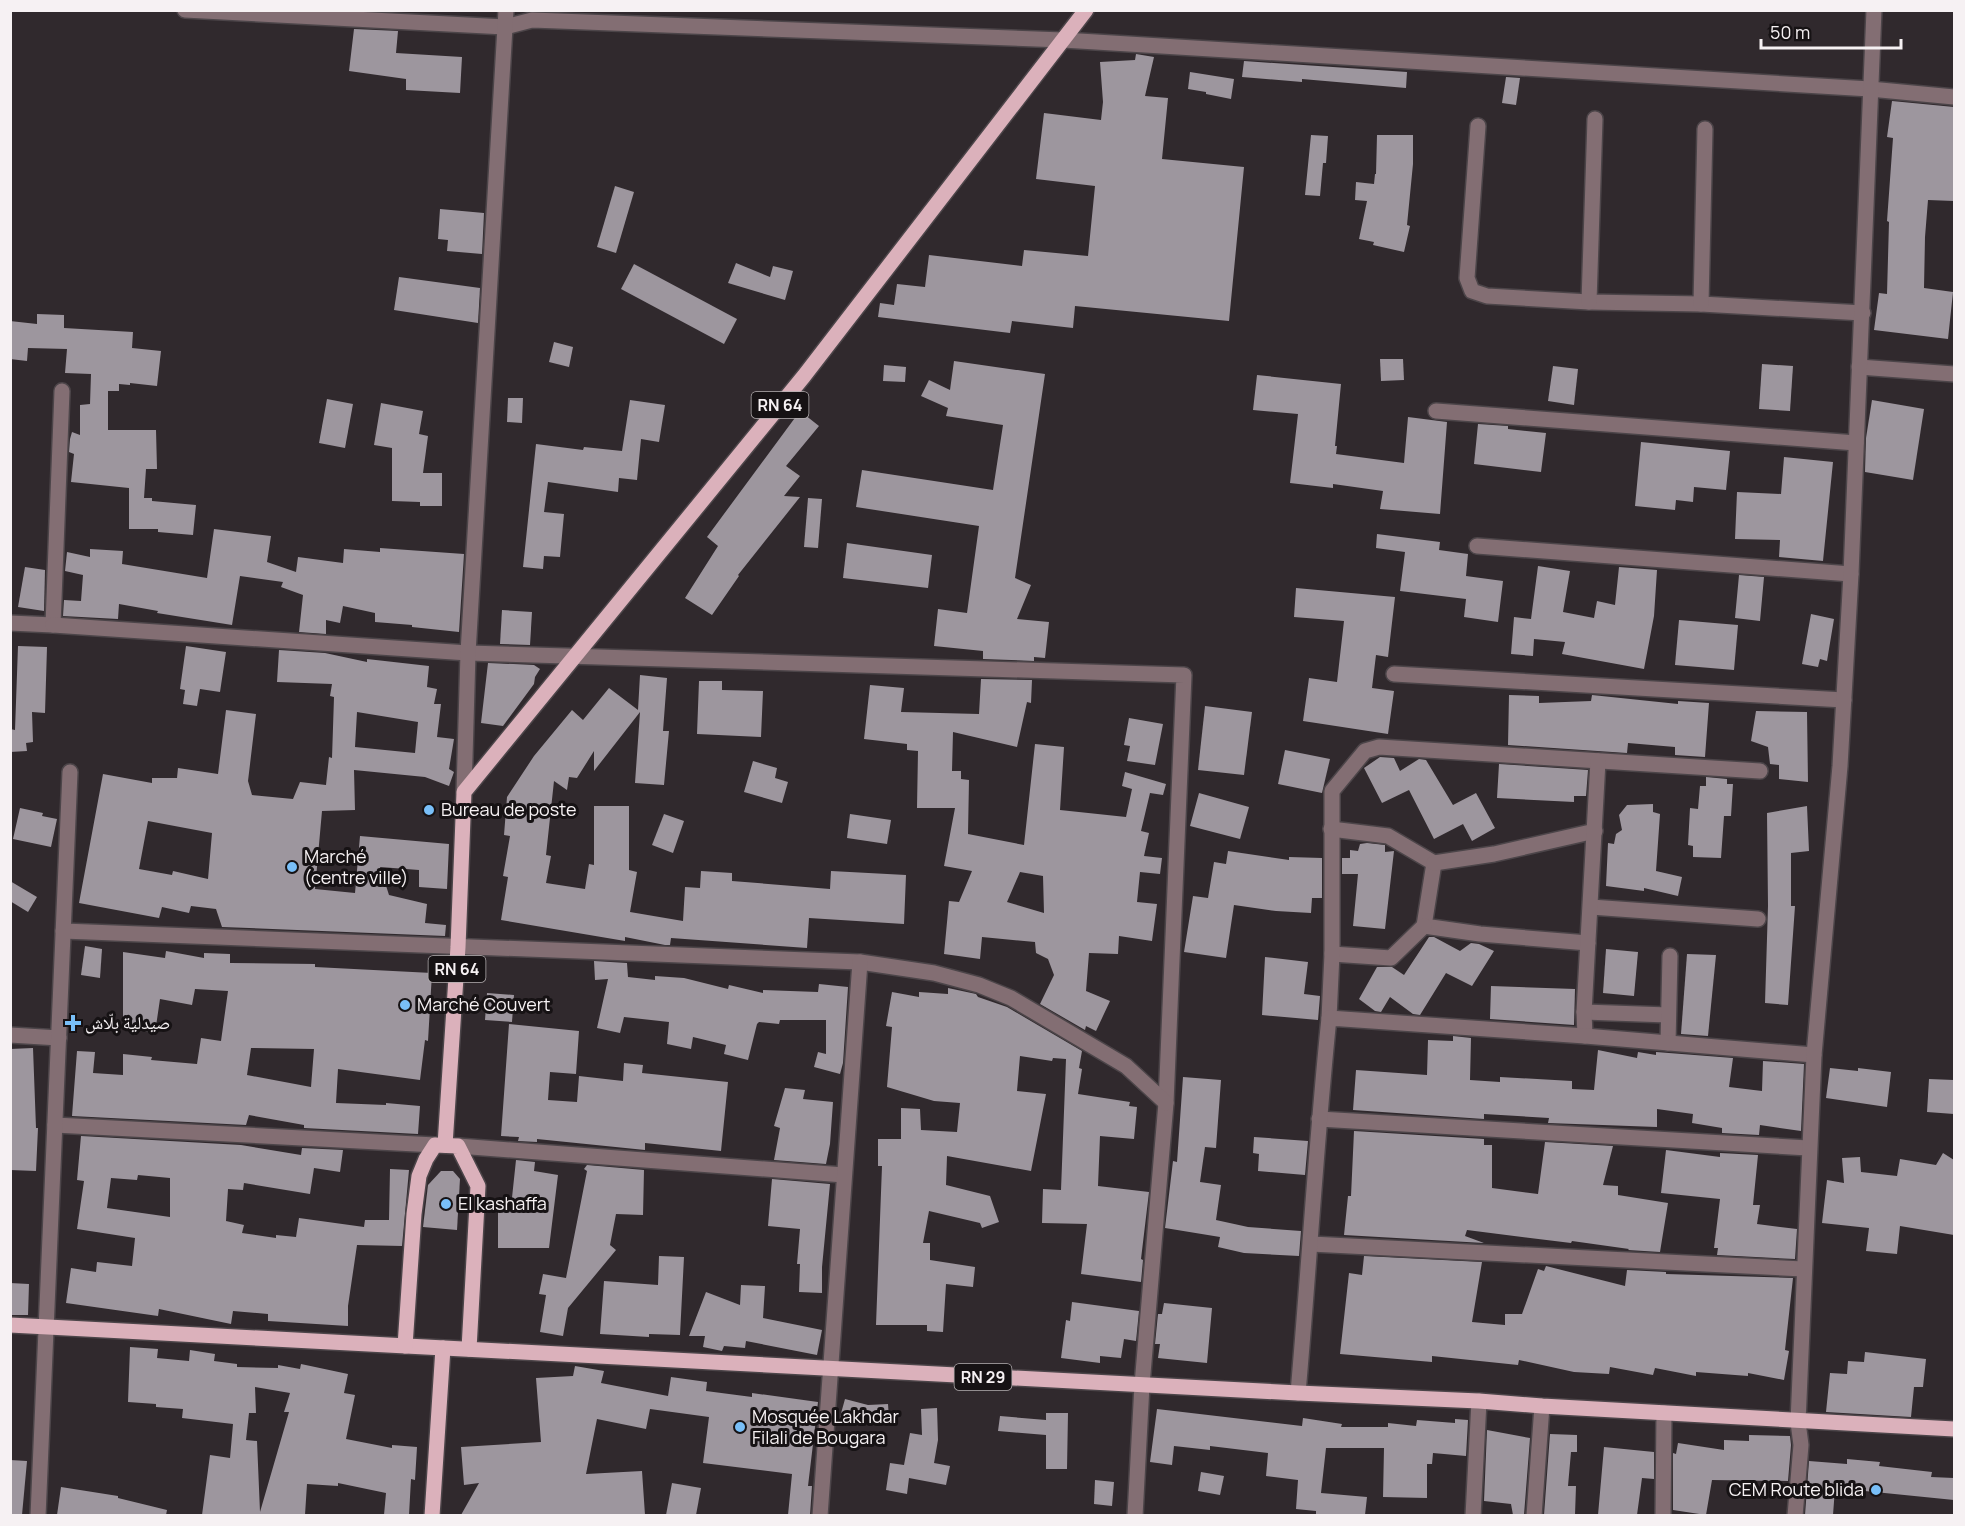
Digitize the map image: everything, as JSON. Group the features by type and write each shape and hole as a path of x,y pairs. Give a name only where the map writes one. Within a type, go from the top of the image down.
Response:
{"main road":[{"name":"RN 64","path":"405,1346 414,1214 419,1176 426,1159 446,1145 458,947 464,792 804,376 1086,10"},
{"path":"446,1145 478,1186 469,1349"},
{"name":"RN 29","path":"14,1328 46,1326 1479,1401 1798,1422 1954,1429"},
{"path":"432,1515 443,1348"}],"street":[{"path":"185,10 505,27 532,20 1063,40 1870,89 1954,98"},
{"path":"464,792 468,653 506,10"},
{"path":"1795,1515 1801,1445 1798,1422 1808,1148 1840,766 1851,574 1874,10"},
{"path":"1589,302 1595,119"},
{"path":"1478,126 1467,278 1472,291 1487,297 1701,304 1863,313"},
{"path":"1701,304 1705,129"},
{"path":"1859,367 1954,374"},
{"path":"53,625 62,391"},
{"path":"1436,411 1856,443"},
{"path":"1477,546 1851,574"},
{"path":"10,623 573,658 1184,675 1166,1103 1142,1385 1135,1515"},
{"path":"1394,674 1844,700"},
{"path":"1298,1393 1311,1244 1318,1119 1329,1018 1332,954 1332,790 1365,752 1379,747 1760,771"},
{"path":"1585,1036 1584,1012 1598,761"},
{"path":"38,1515 70,772"},
{"path":"1331,829 1388,836 1434,863 1494,854 1595,831"},
{"path":"1332,954 1391,958 1424,926 1434,863"},
{"path":"1591,907 1758,919"},
{"path":"1424,926 1480,934 1588,943"},
{"path":"63,931 860,962 934,973 979,985 1011,998 1126,1066 1166,1103"},
{"path":"1668,1043 1670,956"},
{"path":"820,1515 860,962"},
{"path":"1584,1012 1668,1016"},
{"path":"1329,1018 1814,1055"},
{"path":"10,1035 59,1038"},
{"path":"1318,1119 1808,1148"},
{"path":"55,1125 446,1145 844,1175"},
{"path":"1311,1244 1803,1269"},
{"path":"1473,1515 1479,1401"},
{"path":"1534,1515 1542,1406"},
{"path":"1663,1515 1665,1413"}],"building":[{"path":"354,29 398,31 396,53 462,57 460,93 406,90 406,79 349,71"},
{"path":"1136,54 1154,57 1145,96 1168,98 1162,159 1244,167 1229,321 1075,306 1073,328 1012,321 1010,333 878,317 880,303 894,305 897,284 925,287 929,255 1022,266 1024,250 1088,256 1095,186 1036,179 1044,113 1101,120 1103,102 1100,62 1135,60"},
{"path":"1244,61 1407,72 1406,88 1302,79 1302,82 1242,77"},
{"path":"1190,72 1234,79 1231,99 1188,89"},
{"path":"1506,77 1520,78 1516,105 1502,103"},
{"path":"1892,101 1954,107 1954,201 1928,200 1925,237 1924,288 1953,292 1948,339 1874,330 1879,293 1887,294 1889,222 1887,221 1893,138 1887,137"},
{"path":"1311,135 1328,136 1320,196 1305,195"},
{"path":"1377,135 1413,135 1413,164 1407,225 1410,226 1404,252 1373,245 1374,242 1359,239 1367,201 1355,200 1356,182 1374,184"},
{"path":"615,186 634,192 616,253 597,247"},
{"path":"440,209 484,213 482,254 447,251 448,240 438,239"},
{"path":"736,263 770,277 773,266 793,271 785,300 728,283"},
{"path":"634,264 737,319 724,344 621,289"},
{"path":"399,277 480,288 478,323 394,310"},
{"path":"37,314 64,315 64,328 133,332 132,348 161,351 157,386 119,384 119,391 108,391 108,430 156,430 157,469 146,469 144,498 152,498 152,501 196,505 193,535 158,532 158,529 129,529 129,488 71,482 74,454 69,452 70,439 72,432 80,435 80,405 90,404 91,374 65,373 67,349 28,348 27,361 10,359 10,321 37,324"},
{"path":"554,342 573,347 569,367 549,362"},
{"path":"1380,359 1403,359 1404,380 1381,381"},
{"path":"954,361 1045,374 1015,578 1031,585 1017,619 1049,622 1045,658 1034,657 1034,661 983,659 983,651 934,646 938,609 967,613 979,526 856,507 862,470 993,490 1003,425 946,416 948,408 921,396 929,380 950,390"},
{"path":"1762,364 1793,366 1790,411 1759,409"},
{"path":"884,365 906,367 905,382 883,381"},
{"path":"1553,366 1578,369 1574,405 1548,401"},
{"path":"1257,375 1341,384 1336,454 1404,463 1408,417 1447,422 1440,514 1380,509 1383,491 1333,484 1333,488 1290,483 1298,414 1253,410"},
{"path":"508,398 523,398 522,423 507,422"},
{"path":"327,399 353,404 345,448 319,443"},
{"path":"630,400 665,405 659,442 641,439 637,480 619,478 618,492 548,482 544,512 564,514 560,557 544,556 543,569 523,567 536,444 583,450 584,447 622,451"},
{"path":"1872,400 1924,409 1913,480 1865,472 1866,438"},
{"path":"381,403 423,411 419,434 428,436 423,473 442,473 442,506 420,506 420,502 392,501 392,448 374,445"},
{"path":"800,411 819,426 786,466 800,476 784,496 800,497 738,575 712,615 685,598 718,546 707,537"},
{"path":"1478,424 1508,426 1508,429 1546,433 1541,472 1474,464"},
{"path":"1641,442 1730,451 1726,490 1694,487 1693,502 1676,500 1675,510 1635,506"},
{"path":"1784,457 1833,462 1823,561 1779,557 1780,540 1735,539 1737,492 1781,494"},
{"path":"808,498 822,499 818,548 804,547"},
{"path":"214,529 271,536 267,562 296,572 298,557 343,563 344,549 380,552 380,548 464,554 459,632 375,622 375,613 343,606 340,623 326,620 326,634 299,632 303,595 281,587 283,582 240,576 232,625 157,613 158,611 119,604 118,619 63,616 64,600 81,601 83,575 65,571 67,552 90,557 90,549 123,551 122,564 207,578"},
{"path":"1377,534 1440,542 1439,550 1468,554 1466,576 1503,581 1498,622 1464,617 1466,599 1400,591 1405,552 1376,548"},
{"path":"847,543 932,555 928,588 843,578"},
{"path":"1538,566 1570,571 1563,612 1594,618 1597,601 1615,605 1619,567 1657,570 1654,616 1644,669 1562,654 1565,642 1534,639 1533,656 1511,654 1514,617 1531,619"},
{"path":"25,567 45,570 44,611 18,607"},
{"path":"1739,575 1764,577 1760,621 1735,618"},
{"path":"1296,588 1395,597 1388,657 1376,655 1372,688 1394,691 1388,734 1303,721 1309,678 1337,682 1344,621 1294,617"},
{"path":"502,610 532,612 530,645 500,644"},
{"path":"1811,614 1834,619 1827,661 1820,659 1818,667 1802,664"},
{"path":"1679,620 1738,625 1734,670 1675,665"},
{"path":"18,646 47,647 45,713 32,712 33,742 26,743 27,751 10,752 10,729 15,730"},
{"path":"186,646 226,652 220,692 200,689 197,706 183,704 185,690 180,689"},
{"path":"279,650 325,653 367,662 367,659 429,666 427,687 437,689 434,704 441,704 437,737 454,739 449,769 454,772 449,786 425,777 354,770 355,810 322,811 315,889 355,893 360,836 449,844 447,889 419,887 419,870 380,867 389,895 427,904 425,923 446,925 445,936 222,927 216,909 191,906 189,913 162,907 159,918 79,903 103,774 152,783 152,778 177,778 178,768 218,774 226,710 256,714 248,781 252,795 293,799 300,782 326,785 329,757 332,758 334,697 330,696 332,684 277,682","holes":["357,712 418,722 415,753 355,747","148,821 212,833 208,879 173,871 172,875 139,869"]},
{"path":"488,663 534,665 540,669 534,684 503,726 481,723"},
{"path":"640,675 667,678 663,731 669,731 664,785 635,783 640,712 594,771 594,751 577,778 569,777 567,790 554,781 546,855 551,856 546,883 585,889 589,864 594,865 594,806 629,806 629,870 637,872 630,912 683,921 685,887 700,888 701,871 732,873 732,881 830,889 831,871 906,875 904,924 809,918 807,948 671,938 670,945 665,945 625,937 625,941 501,920 508,877 503,876 510,836 504,835 507,797 534,756 572,710 583,720 609,688 638,710"},
{"path":"981,679 1032,680 1031,703 1027,702 1017,747 953,732 952,771 961,771 961,779 969,780 968,834 1024,845 1035,744 1064,747 1060,810 1126,817 1132,789 1122,786 1125,772 1166,784 1163,795 1150,793 1141,831 1149,833 1144,856 1162,858 1160,874 1140,872 1137,902 1157,904 1152,941 1119,936 1118,954 1089,953 1086,991 1110,1001 1096,1031 1086,1026 1085,1030 1040,1004 1054,975 1048,959 1036,953 1035,942 982,937 980,959 944,954 949,901 959,902 972,871 944,866 955,808 917,808 918,751 907,750 907,744 864,739 870,685 904,688 901,712 979,714","holes":["1020,872 1043,876 1044,913 1007,902"]},
{"path":"699,681 722,681 722,690 763,691 761,737 697,734"},
{"path":"1509,695 1539,696 1539,703 1591,701 1592,695 1678,704 1678,701 1709,703 1705,757 1675,755 1675,747 1628,743 1627,753 1508,745"},
{"path":"1205,706 1252,712 1244,775 1198,770"},
{"path":"1756,711 1807,712 1808,782 1779,779 1779,765 1770,764 1768,747 1751,741"},
{"path":"1129,718 1163,724 1155,765 1127,761 1130,746 1124,745"},
{"path":"1285,750 1330,759 1322,793 1278,784"},
{"path":"1380,757 1394,758 1400,771 1419,759 1426,760 1453,805 1476,793 1495,828 1472,841 1463,824 1434,839 1409,790 1382,803 1364,768"},
{"path":"753,761 777,768 775,778 788,782 782,803 744,792"},
{"path":"1499,764 1588,770 1586,796 1574,796 1574,802 1497,798"},
{"path":"1706,777 1727,779 1727,784 1733,784 1731,816 1724,816 1721,858 1693,857 1693,846 1688,845 1690,808 1698,809 1700,786 1706,786"},
{"path":"1199,793 1249,807 1240,839 1190,826"},
{"path":"1653,804 1653,812 1660,814 1656,871 1682,877 1678,896 1644,888 1644,891 1606,886 1608,843 1614,844 1616,834 1622,830 1619,815 1627,805"},
{"path":"1807,806 1809,851 1791,853 1791,906 1795,906 1788,1005 1765,1003 1768,906 1767,813"},
{"path":"20,808 57,819 51,847 13,839"},
{"path":"664,814 684,821 673,853 652,845"},
{"path":"850,814 891,820 887,844 847,838"},
{"path":"1360,844 1385,845 1385,852 1394,851 1385,929 1353,926 1358,874 1342,874 1342,858 1350,858 1350,850 1358,851"},
{"path":"1228,851 1289,860 1289,857 1322,858 1322,898 1312,898 1311,913 1234,905 1226,958 1184,952 1193,896 1208,898 1214,862 1226,864"},
{"path":"10,881 37,897 28,912 10,901"},
{"path":"1429,937 1434,937 1460,951 1471,943 1494,951 1472,986 1446,973 1420,1015 1413,1014 1390,997 1381,1012 1375,1011 1359,999 1377,967 1392,967 1404,975"},
{"path":"85,946 102,949 100,978 81,975"},
{"path":"1606,949 1638,952 1634,996 1603,993"},
{"path":"166,951 204,958 204,953 230,954 230,963 315,964 315,967 432,973 428,1041 425,1040 420,1080 338,1069 336,1103 420,1106 418,1134 304,1128 304,1125 249,1115 246,1125 72,1116 77,1051 95,1052 93,1073 123,1075 123,1054 152,1057 151,1060 197,1064 201,1038 221,1041 228,991 195,989 192,1005 160,999 155,1033 123,1029 123,952 165,958","holes":["251,1048 314,1049 311,1087 247,1075"]},
{"path":"1687,954 1716,955 1708,1036 1681,1034"},
{"path":"1265,957 1308,962 1304,994 1320,996 1318,1020 1262,1015"},
{"path":"594,961 627,963 628,977 655,980 655,976 684,978 728,989 729,985 763,993 763,990 818,992 819,984 848,987 843,1063 840,1074 814,1067 818,1052 826,1054 826,1020 780,1020 779,1024 759,1022 748,1060 724,1054 726,1045 693,1037 691,1049 667,1044 669,1022 624,1017 620,1033 597,1028 608,979 595,980"},
{"path":"1491,986 1575,989 1574,1025 1490,1019"},
{"path":"948,988 976,994 978,997 1007,1007 1082,1051 1078,1094 1130,1102 1129,1106 1137,1107 1134,1139 1100,1136 1098,1186 1149,1192 1141,1259 1143,1260 1141,1282 1081,1274 1087,1224 1042,1223 1043,1189 1061,1190 1066,1059 1053,1058 1052,1061 1020,1056 1017,1091 1046,1094 1031,1171 947,1156 946,1185 990,1196 999,1222 982,1228 980,1223 929,1211 923,1243 930,1243 930,1260 975,1267 973,1287 946,1284 943,1332 927,1331 927,1325 876,1325 882,1166 878,1166 878,1139 901,1139 901,1108 920,1109 921,1130 957,1132 960,1103 934,1101 887,1087 892,1027 886,1026 892,992 919,997 919,992 948,994"},
{"path":"487,993 514,995 512,1022 485,1020"},
{"path":"509,1024 579,1031 576,1074 550,1072 548,1100 577,1102 579,1076 623,1081 624,1063 643,1065 642,1073 728,1082 721,1151 645,1143 645,1150 537,1139 537,1142 518,1141 519,1137 501,1136"},
{"path":"1453,1036 1471,1038 1470,1080 1500,1082 1500,1077 1572,1081 1572,1089 1594,1090 1598,1050 1637,1058 1638,1052 1656,1055 1656,1052 1733,1058 1729,1087 1762,1091 1763,1061 1804,1064 1801,1131 1760,1125 1759,1135 1722,1133 1722,1128 1692,1123 1693,1114 1657,1109 1657,1127 1548,1123 1549,1118 1484,1114 1484,1119 1353,1110 1356,1070 1427,1075 1428,1040 1453,1041"},
{"path":"33,1048 36,1128 38,1128 36,1171 10,1170 10,1049"},
{"path":"1830,1068 1858,1071 1858,1068 1891,1072 1887,1107 1826,1098"},
{"path":"1183,1077 1221,1080 1216,1148 1205,1147 1200,1182 1221,1185 1216,1220 1248,1227 1301,1231 1299,1256 1244,1253 1218,1247 1220,1237 1165,1228 1173,1161 1177,1162"},
{"path":"1929,1079 1954,1080 1954,1114 1927,1112"},
{"path":"785,1088 805,1090 803,1099 833,1102 826,1164 774,1160 780,1128 774,1126"},
{"path":"1354,1131 1484,1139 1484,1145 1492,1145 1492,1188 1538,1194 1545,1142 1613,1146 1603,1185 1618,1186 1618,1195 1668,1203 1660,1252 1467,1230 1465,1236 1484,1243 1344,1235 1348,1196 1351,1196"},
{"path":"81,1136 241,1145 301,1155 302,1148 343,1150 340,1172 314,1168 310,1194 244,1183 243,1190 228,1189 226,1221 244,1225 242,1233 276,1238 276,1235 296,1237 299,1218 364,1227 365,1220 389,1220 390,1169 409,1170 402,1246 357,1245 348,1306 348,1326 268,1321 268,1314 233,1311 231,1324 159,1309 158,1316 66,1303 71,1268 96,1272 97,1262 132,1266 135,1238 77,1229 84,1181 77,1180","holes":["138,1175 170,1178 170,1217 107,1208 111,1178 137,1180"]},
{"path":"1254,1137 1308,1141 1305,1175 1258,1171 1259,1154 1253,1153"},
{"path":"1666,1150 1720,1157 1720,1153 1758,1155 1753,1205 1760,1205 1757,1224 1797,1229 1795,1259 1717,1255 1718,1248 1714,1248 1720,1199 1661,1193"},
{"path":"1943,1153 1954,1160 1954,1235 1900,1226 1897,1254 1866,1251 1869,1228 1822,1223 1827,1180 1844,1183 1842,1158 1860,1157 1861,1172 1897,1176 1900,1159 1936,1165"},
{"path":"516,1160 535,1162 534,1171 558,1175 549,1248 498,1248 498,1207 511,1207"},
{"path":"587,1165 644,1170 643,1215 616,1214 610,1245 616,1250 568,1308 563,1336 540,1332 546,1295 539,1294 543,1274 566,1278 587,1171 584,1169"},
{"name":"El kashaffa","path":"441,1171 453,1171 460,1179 457,1230 423,1227 428,1185"},
{"path":"772,1179 830,1184 822,1267 822,1293 799,1292 800,1264 797,1264 800,1229 768,1226"},
{"path":"659,1256 684,1257 680,1335 649,1334 649,1337 600,1334 604,1281 658,1285"},
{"path":"1364,1256 1482,1262 1472,1322 1505,1325 1505,1314 1522,1314 1538,1269 1544,1271 1546,1266 1625,1286 1627,1270 1666,1272 1666,1274 1793,1278 1785,1350 1789,1351 1784,1380 1748,1373 1748,1376 1696,1372 1696,1376 1655,1368 1653,1375 1610,1367 1609,1374 1574,1372 1519,1360 1518,1365 1432,1356 1432,1362 1340,1354 1349,1273 1362,1275"},
{"path":"10,1283 29,1284 28,1315 10,1315"},
{"path":"741,1285 765,1286 763,1318 822,1330 817,1355 746,1341 745,1348 724,1346 722,1351 703,1347 705,1336 689,1336 706,1292 740,1305"},
{"path":"1072,1302 1139,1311 1136,1341 1124,1339 1121,1358 1100,1356 1100,1363 1061,1358 1066,1320 1070,1321"},
{"path":"1164,1303 1212,1308 1207,1363 1158,1358 1160,1344 1155,1344 1158,1314 1162,1314"},
{"path":"130,1347 158,1349 157,1358 189,1361 190,1350 215,1354 214,1361 237,1364 237,1367 278,1368 278,1365 300,1369 301,1364 348,1374 344,1393 355,1395 346,1439 392,1448 392,1445 417,1447 415,1480 411,1479 409,1515 384,1515 386,1493 338,1483 338,1486 307,1484 305,1515 202,1515 210,1455 230,1458 233,1424 182,1418 183,1409 128,1402","holes":["255,1387 290,1393 284,1412 289,1412 260,1512 257,1441 246,1440 249,1413 256,1413"]},
{"path":"1865,1352 1926,1359 1923,1387 1914,1387 1911,1417 1826,1412 1830,1373 1847,1374 1848,1361 1864,1362"},
{"path":"575,1366 604,1371 601,1383 668,1396 671,1377 707,1382 706,1391 752,1397 752,1393 818,1402 808,1486 812,1486 810,1515 788,1515 792,1474 703,1463 709,1417 650,1409 646,1429 597,1419 586,1474 642,1471 645,1515 461,1515 479,1483 464,1485 461,1447 541,1442 536,1378 573,1376"},
{"path":"845,1399 868,1405 888,1404 889,1419 856,1422 840,1417"},
{"path":"937,1408 938,1440 934,1463 950,1466 946,1485 909,1478 907,1494 886,1490 890,1463 904,1465 910,1433 922,1435 921,1409"},
{"path":"1157,1409 1302,1426 1303,1418 1342,1424 1341,1427 1388,1427 1388,1423 1416,1426 1417,1420 1455,1423 1455,1419 1468,1420 1466,1456 1433,1453 1432,1464 1427,1464 1427,1498 1383,1497 1384,1448 1326,1448 1321,1493 1367,1497 1365,1515 1316,1515 1316,1511 1296,1509 1298,1480 1266,1476 1268,1453 1210,1446 1210,1450 1174,1446 1172,1465 1150,1462"},
{"path":"1046,1413 1068,1413 1067,1469 1046,1469 1046,1435 998,1431 1000,1416 1046,1420"},
{"path":"1487,1430 1530,1438 1524,1515 1513,1515 1511,1504 1484,1501"},
{"path":"1550,1434 1577,1435 1577,1452 1571,1452 1568,1486 1576,1486 1575,1515 1544,1515"},
{"path":"1749,1435 1790,1436 1788,1481 1712,1480 1706,1515 1673,1510 1673,1453 1676,1454 1678,1443 1724,1450 1724,1440 1749,1441"},
{"path":"1604,1447 1654,1452 1654,1479 1642,1478 1637,1515 1598,1515"},
{"path":"1847,1459 1880,1462 1879,1466 1932,1472 1931,1477 1954,1478 1954,1500 1835,1488 1833,1515 1805,1515 1809,1461 1847,1464"},
{"path":"10,1460 27,1461 22,1515 10,1515"},
{"path":"1201,1472 1224,1476 1220,1495 1198,1491"},
{"path":"1095,1480 1114,1482 1112,1506 1094,1504"},
{"path":"672,1483 701,1488 696,1515 666,1515"},
{"path":"61,1487 118,1496 118,1498 167,1510 166,1515 57,1515"}],"place":[{"name":"Bureau de poste","path":"429,810"},
{"name":"Marché (centre ville)","path":"292,867"},
{"name":"Marché Couvert","path":"405,1005"},
{"name":"صيدلية بلّاش","path":"73,1023"},
{"name":"El kashaffa","path":"446,1204"},
{"name":"Mosquée Lakhdar Filali de Bougara","path":"740,1427"},
{"name":"CEM Route blida","path":"1876,1490"}]}
